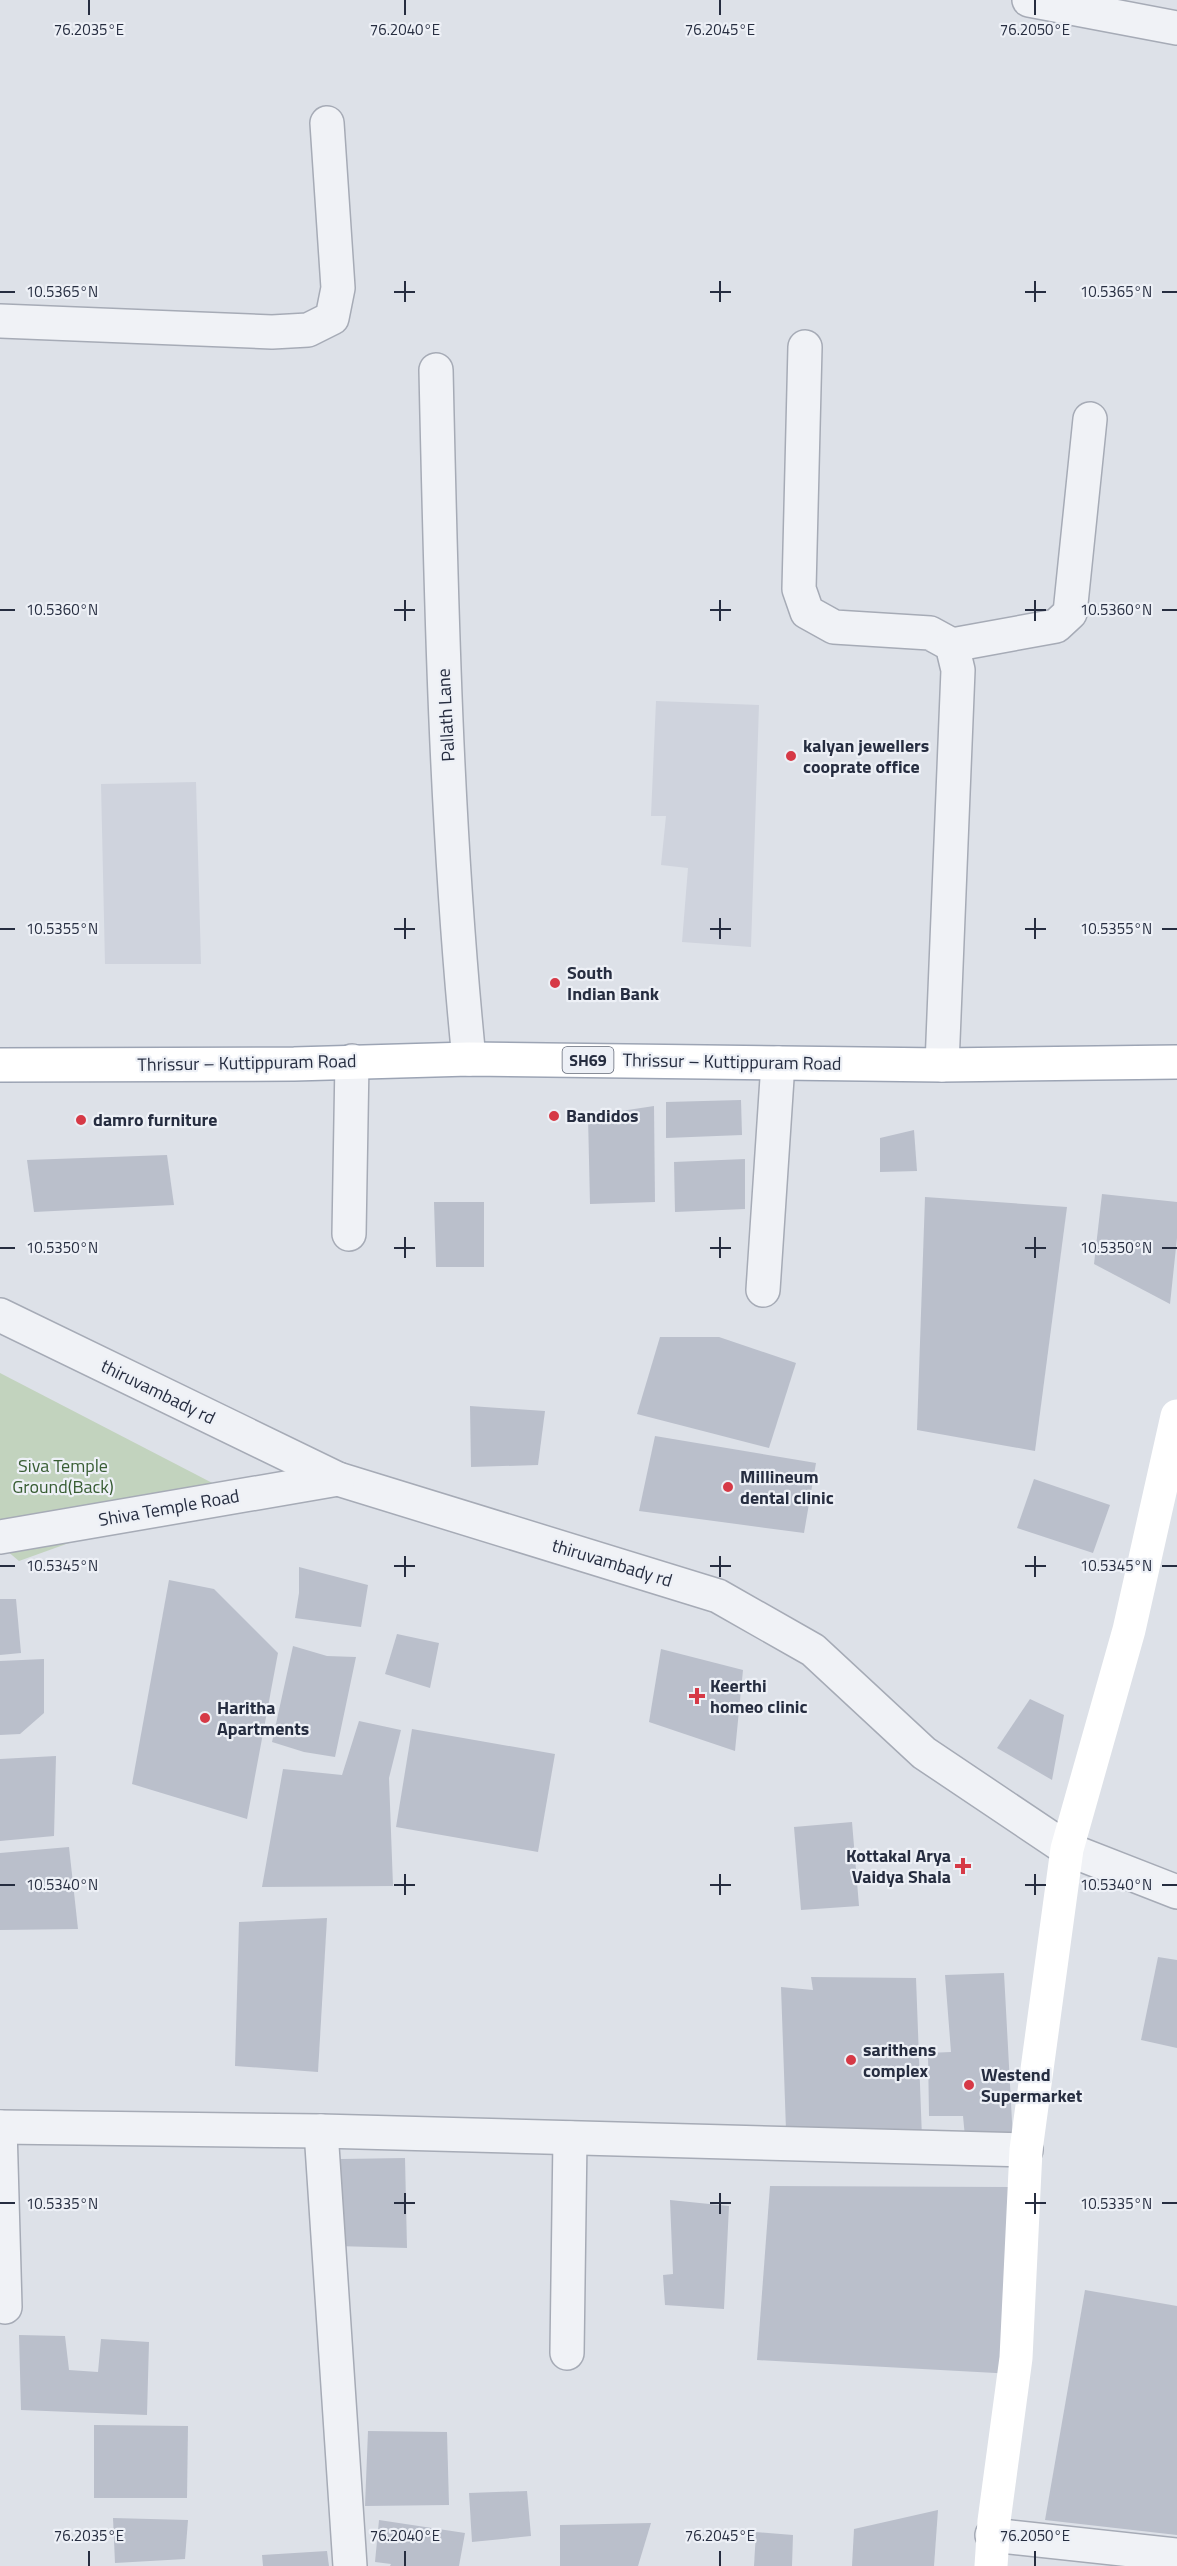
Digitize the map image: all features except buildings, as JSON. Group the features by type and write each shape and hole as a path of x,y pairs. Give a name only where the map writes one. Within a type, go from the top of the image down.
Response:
{"main road":[{"name":"Thrissur – Kuttippuram Road","path":"0,1065 282,1064 469,1059 942,1065 1177,1062"},
{"path":"992,2551 1016,2358 1026,2150 1067,1849 1129,1630 1177,1416"}],"street":[{"path":"1029,0 1177,28"},
{"path":"1174,0 1177,21"},
{"path":"0,321 272,332 308,330 332,318 338,288 327,123"},
{"path":"805,347 799,589 807,612 834,627 930,633 952,645 1056,626 1070,613 1090,419"},
{"name":"Pallath Lane","path":"436,370 445,697 458,946 469,1059"},
{"path":"942,1065 958,670 952,645"},
{"path":"349,1234 352,1061"},
{"path":"763,1290 778,1063"},
{"name":"thiruvambady rd","path":"0,1315 339,1479 718,1596 813,1650 924,1753 1067,1849 1177,1892"},
{"name":"Shiva Temple Road","path":"0,1538 339,1479"},
{"path":"5,2307 0,2127 321,2131 1026,2150"},
{"path":"321,2131 350,2566"},
{"path":"567,2353 570,2138"},
{"path":"992,2551 1177,2555"}],"shaded area":[{"path":"656,701 759,705 751,947 682,942 688,868 661,865 666,816 651,816"},
{"path":"196,782 201,964 105,964 101,784"}],"green space":[{"name":"Siva Temple Ground(Back)","path":"0,1373 222,1488 19,1561 0,1545"}],"place":[{"name":"kalyan jewellers cooprate office","path":"791,756"},
{"name":"South Indian Bank","path":"555,983"},
{"name":"Bandidos","path":"554,1116"},
{"name":"damro furniture","path":"81,1120"},
{"name":"Millineum dental clinic","path":"728,1487"},
{"name":"Keerthi homeo clinic","path":"697,1696"},
{"name":"Haritha Apartments","path":"205,1718"},
{"name":"Kottakal Arya Vaidya Shala","path":"963,1866"},
{"name":"sarithens complex","path":"851,2060"},
{"name":"Westend Supermarket","path":"969,2085"}]}
